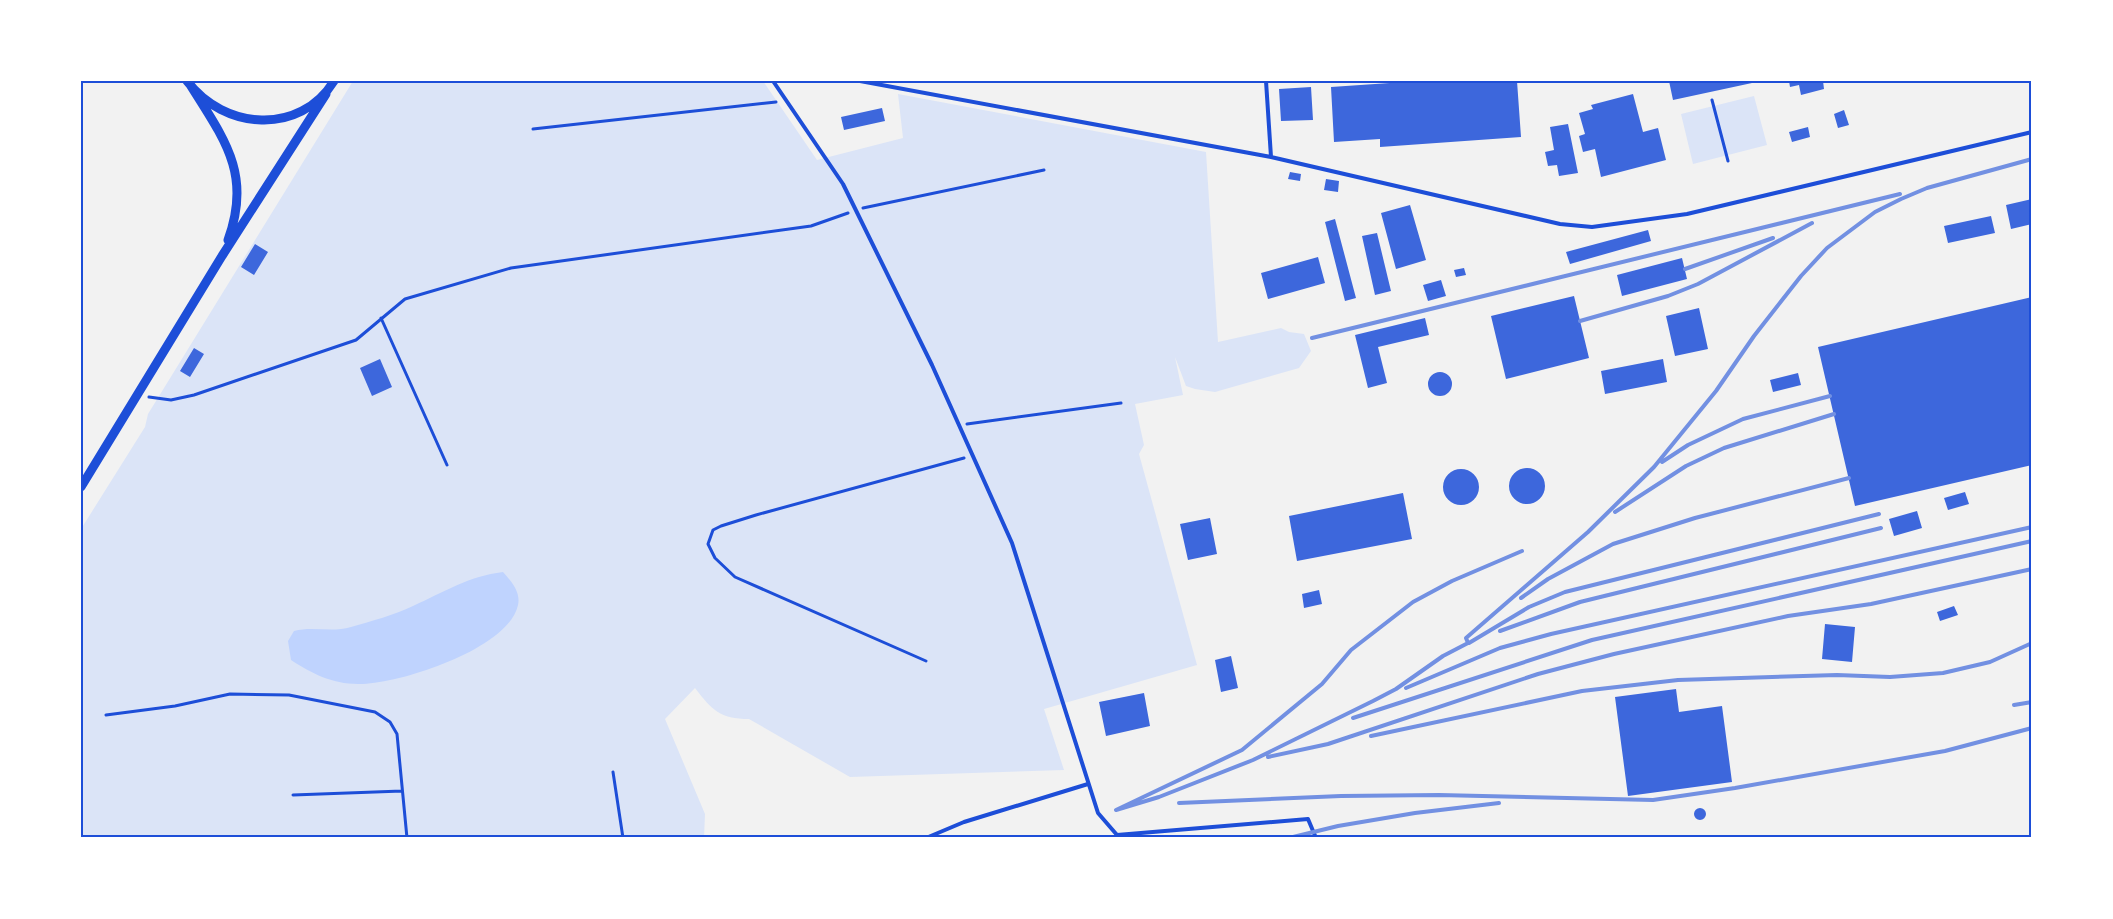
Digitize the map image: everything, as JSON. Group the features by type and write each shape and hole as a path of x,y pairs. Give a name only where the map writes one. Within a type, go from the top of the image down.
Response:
{"street":[{"path":"81,487 222,256 334,81"},
{"path":"189,83 220,110 238,118 270,122 300,113 326,94"},
{"path":"189,83 228,149 239,186 233,227 222,256"}],"lane":[{"path":"773,81 843,184 959,426 1012,544 1098,813 1117,835 1308,819 1316,838"},
{"path":"860,81 1271,157 1560,224 1592,227 1687,214 2032,132"},
{"path":"1266,81 1271,157"},
{"path":"926,838 964,822 1088,784"}],"path":[{"path":"1712,100 1728,161"},
{"path":"533,130 786,101"},
{"path":"139,393 152,399 172,400 194,395 356,340 405,299 511,268 811,226 856,210 1044,170"},
{"path":"381,318 447,465"},
{"path":"959,426 1121,403"},
{"path":"926,661 735,577 715,558 708,544 709,537 713,530 721,526 756,515 972,456"},
{"path":"106,715 175,706 230,694 289,695 375,712 390,722 397,734 408,838"},
{"path":"613,772 623,838"},
{"path":"293,795 402,791"}],"shaded area":[{"path":"353,81 763,81 817,160 903,138 898,94 1206,152 1218,342 1281,328 1289,332 1304,334 1311,351 1299,368 1215,392 1186,386 1175,357 1183,395 1135,404 1144,445 1139,454 1197,665 1044,709 1064,770 850,777 749,719 739,719 718,712 695,688 665,719 705,814 704,838 81,838 81,529 145,427 148,414"},
{"path":"1754,96 1767,145 1693,164 1681,114"}],"water":[{"path":"503,572 515,587 519,600 510,621 495,636 474,650 449,661 398,678 376,683 348,684 322,677 291,660 288,641 294,631 344,629 383,618 457,585 479,577"}],"building":[{"path":"1419,81 1517,81 1521,137 1380,147 1380,139 1334,142 1331,87"},
{"path":"1669,81 1752,81 1752,83 1673,100"},
{"path":"1789,81 1823,81 1824,89 1801,95 1799,85 1790,87"},
{"path":"1311,87 1313,120 1281,121 1279,89"},
{"path":"1633,94 1643,132 1658,128 1666,160 1601,177 1595,149 1583,152 1579,136 1585,134 1579,113 1593,109 1591,105"},
{"path":"882,108 885,121 844,130 841,117"},
{"path":"1844,110 1849,125 1838,128 1834,114"},
{"path":"1568,124 1578,173 1559,176 1557,165 1548,166 1545,152 1554,150 1550,127"},
{"path":"1808,127 1810,137 1792,142 1789,132"},
{"path":"1290,172 1301,174 1300,181 1288,179"},
{"path":"1326,179 1339,181 1338,192 1324,190"},
{"path":"2032,199 2032,224 2011,229 2006,205"},
{"path":"1410,205 1426,260 1396,269 1381,213"},
{"path":"1991,216 1995,233 1948,243 1944,226"},
{"path":"1335,219 1356,298 1345,301 1325,222"},
{"path":"1648,230 1651,241 1570,264 1566,252"},
{"path":"1377,233 1391,291 1375,295 1362,236"},
{"path":"255,244 268,252 254,275 241,267"},
{"path":"1318,257 1325,283 1268,299 1261,273"},
{"path":"1682,258 1687,279 1622,296 1617,275"},
{"path":"1464,268 1466,275 1456,277 1454,270"},
{"path":"1441,280 1446,296 1428,301 1423,285"},
{"path":"1574,296 1589,358 1506,379 1491,316"},
{"path":"2032,297 2032,465 1855,506 1818,347"},
{"path":"1699,308 1708,349 1675,356 1666,316"},
{"path":"1425,318 1429,335 1378,347 1387,383 1368,388 1355,335"},
{"path":"194,348 204,354 190,377 180,371"},
{"path":"380,359 392,387 372,396 360,368"},
{"path":"1663,359 1667,382 1605,394 1601,371"},
{"path":"1440,372 1445,373 1451,379 1451,389 1445,395 1440,396 1435,395 1429,389 1428,384 1429,379 1435,373"},
{"path":"1798,373 1801,385 1773,392 1770,380"},
{"path":"1527,468 1540,473 1545,486 1540,499 1527,504 1514,499 1509,486 1514,473"},
{"path":"1461,469 1474,474 1479,487 1474,500 1461,505 1448,500 1443,487 1448,474"},
{"path":"1965,492 1969,504 1948,510 1944,498"},
{"path":"1403,493 1412,539 1297,561 1289,516"},
{"path":"1917,511 1922,528 1894,536 1889,519"},
{"path":"1210,518 1217,554 1188,560 1180,524"},
{"path":"1319,590 1322,604 1304,608 1302,594"},
{"path":"1954,606 1958,615 1940,621 1937,612"},
{"path":"1825,624 1855,627 1852,662 1822,659"},
{"path":"1231,656 1238,688 1221,692 1215,660"},
{"path":"1676,689 1679,712 1722,706 1732,782 1628,796 1615,697"},
{"path":"1144,693 1150,726 1106,736 1099,702"},
{"path":"1700,808 1706,814 1700,820 1694,814"}],"railway":[{"path":"1522,551 1452,581 1413,602 1351,650 1322,684 1242,750 1116,810 1159,797 1253,760 1396,689 1443,656 1468,643 1466,638 1588,532 1654,467 1716,391 1754,336 1801,276 1827,248 1875,212 1901,199 1927,188 2032,159"},
{"path":"1312,338 1900,194"},
{"path":"1580,321 1668,296 1698,284 1812,223"},
{"path":"1685,269 1773,238"},
{"path":"1662,462 1688,445 1743,419 1830,396"},
{"path":"1615,512 1686,466 1724,448 1834,414"},
{"path":"1521,598 1548,579 1613,544 1695,518 1849,478"},
{"path":"1469,643 1529,607 1565,592 1879,514"},
{"path":"1406,688 1500,648 1551,634 2032,527"},
{"path":"1500,631 1580,602 1881,528"},
{"path":"1353,718 1592,640 2032,541"},
{"path":"1268,757 1328,744 1538,674 1614,654 1788,616 1871,604 2032,569"},
{"path":"1371,736 1582,691 1678,680 1837,675 1890,677 1943,673 1990,662 2032,643"},
{"path":"2014,705 2032,702"},
{"path":"1179,803 1341,796 1439,795 1653,800 1735,788 1945,751 2032,728"},
{"path":"1289,838 1338,826 1415,813 1499,803"}]}
